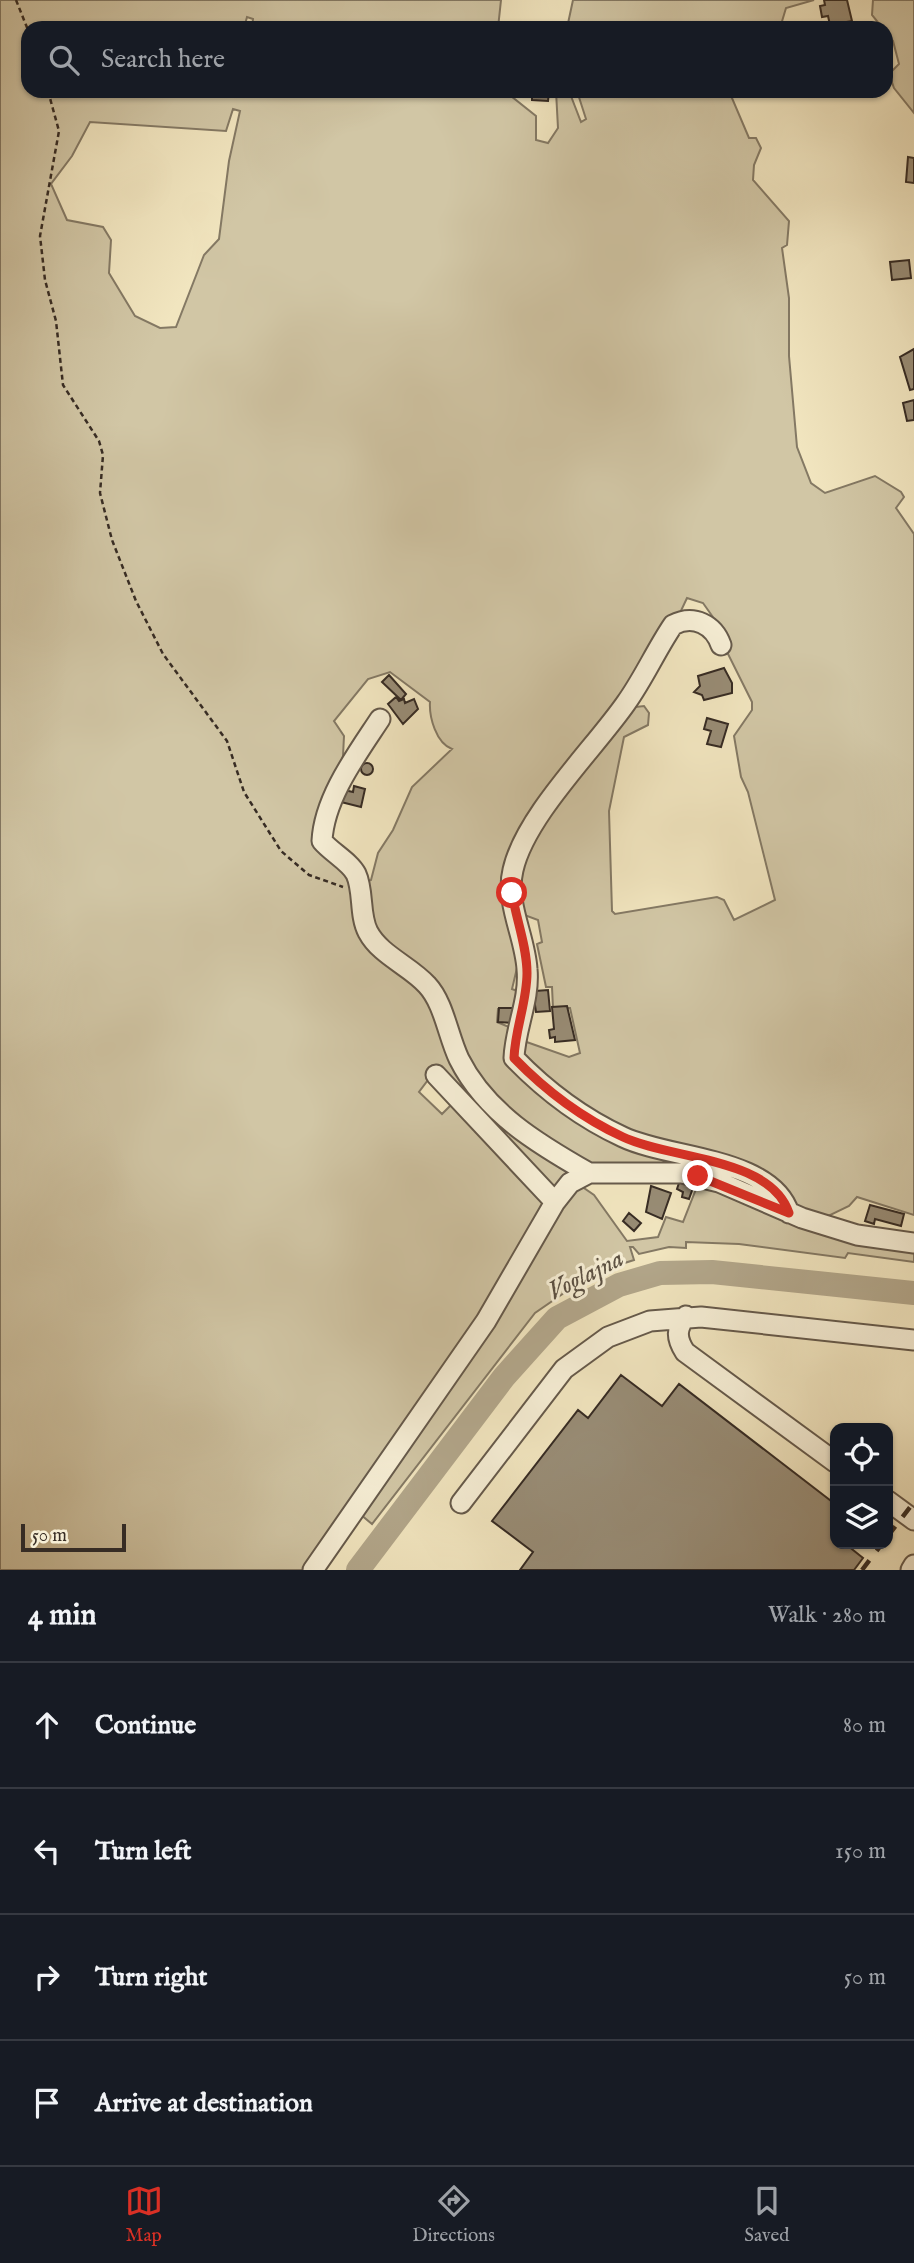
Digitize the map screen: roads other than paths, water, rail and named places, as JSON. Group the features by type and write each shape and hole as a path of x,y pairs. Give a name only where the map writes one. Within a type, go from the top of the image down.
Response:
{"street":[{"path":"721,645 716,632 709,625 698,621 673,625 627,701 554,796 519,850 512,872 512,893 527,970 526,995 514,1037 514,1058 533,1077 588,1119 626,1139 738,1170 778,1191 789,1213"},
{"path":"380,719 340,784 323,828 322,841 353,868 367,931 382,948 427,984 458,1058 479,1094 526,1135 589,1173"},
{"path":"436,1075 555,1202"},
{"path":"313,1570 486,1321 555,1202 570,1183 589,1173 690,1174 719,1182 789,1213 857,1236 914,1243"},
{"path":"461,1503 565,1369 608,1337 650,1321 686,1316 914,1340"},
{"path":"686,1316 678,1332 678,1341 685,1352 830,1458"},
{"path":"893,1505 914,1520"},
{"path":"911,1570 914,1565"}],"waterway":[{"name":"Voglajna","path":"358,1570 504,1377 557,1318 619,1285 660,1273 712,1272 914,1293"}],"railway":[{"path":"893,1529 914,1502"},
{"path":"862,1570 878,1549"}]}
